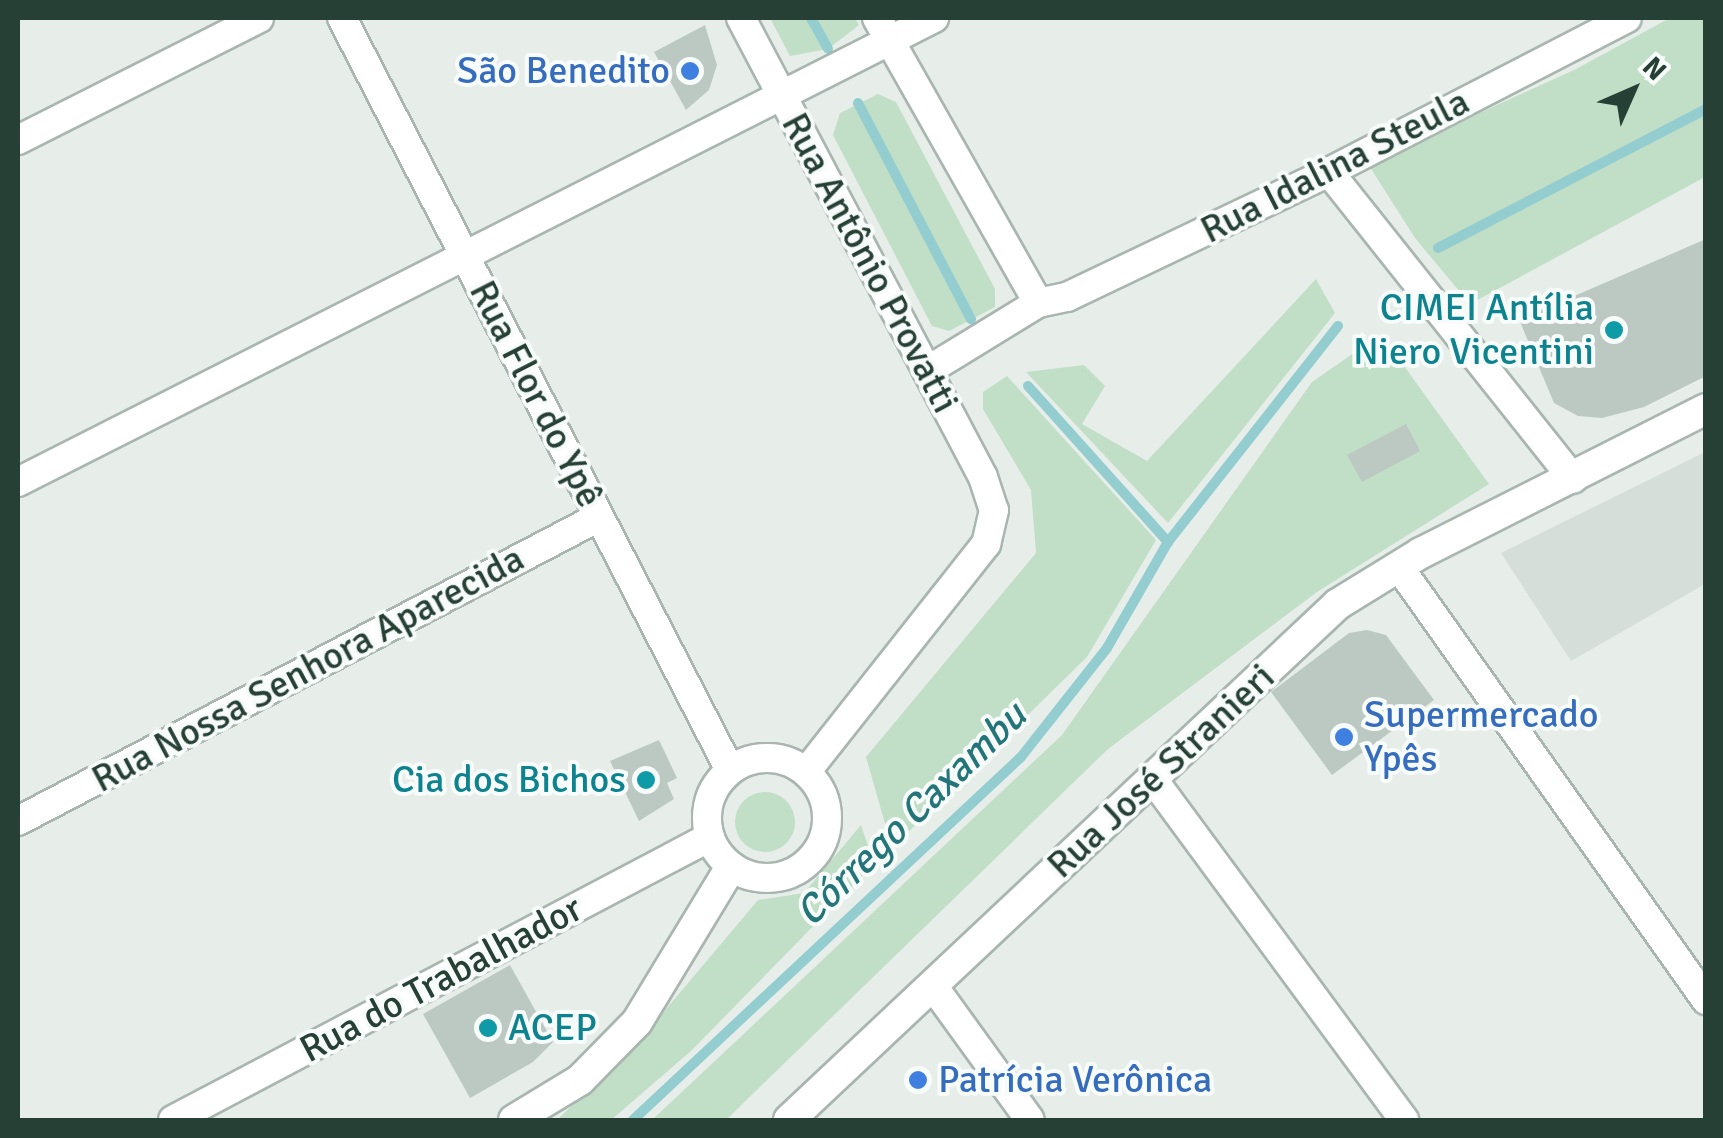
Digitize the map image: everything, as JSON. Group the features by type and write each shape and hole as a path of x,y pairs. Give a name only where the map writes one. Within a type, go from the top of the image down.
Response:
{"street":[{"path":"18,140 259,18"},
{"name":"Rua Flor do Ypê","path":"342,18 730,770"},
{"name":"Rua Antônio Provatti","path":"741,18 927,371 994,510 986,544 806,772"},
{"path":"18,482 780,93 883,29 934,18"},
{"name":"Rua Idalina Steula","path":"927,371 1038,304 1068,297 1329,172 1627,18"},
{"path":"883,29 1038,304"},
{"path":"1329,172 1573,478"},
{"name":"Rua José Stranieri","path":"789,1120 1338,604 1398,568 1706,409"},
{"name":"Rua Nossa Senhora Aparecida","path":"18,821 599,517"},
{"path":"1398,568 1706,1000"},
{"path":"760,758 806,772 826,803 824,840 815,856 785,876 766,878 732,867 710,837 709,800 730,770 760,758"},
{"path":"1152,778 1404,1120"},
{"name":"Rua do Trabalhador","path":"173,1120 710,837"},
{"path":"514,1120 580,1080 637,1022 732,867"},
{"path":"934,986 1030,1120"}],"shaded area":[{"path":"1705,452 1705,584 1571,661 1501,553"}],"green space":[{"path":"770,18 855,18 859,25 828,49 790,56"},
{"path":"1670,18 1705,18 1705,177 1470,304 1415,238 1368,164 1576,69"},
{"path":"878,94 896,102 995,289 995,307 949,331 932,326 833,135 840,113"},
{"path":"1316,279 1335,313 1168,523 1026,372 1084,365 1105,386 1082,424 1147,461"},
{"path":"1381,334 1489,484 1317,592 1108,749 726,1120 652,1120 1062,735 1312,382"},
{"path":"1007,376 1156,540 1087,657 892,848 866,757 1036,553 1031,490 983,409 983,392"},
{"path":"765,792 786,801 795,822 786,843 765,852 744,843 735,822 744,801"},
{"path":"861,825 874,864 691,1051 611,1120 557,1120 640,1040 758,900 804,893"}],"building":[{"name":"São Benedito","path":"705,25 717,65 709,90 686,110 654,52"},
{"name":"CIMEI Antília Niero Vicentini","path":"1706,239 1706,376 1644,407 1602,418 1578,416 1554,403 1521,324 1528,316"},
{"path":"1406,424 1420,451 1362,482 1347,455"},
{"name":"Supermercado Ypês","path":"1367,630 1386,635 1434,700 1332,775 1271,692 1349,633"},
{"name":"Cia dos Bichos","path":"659,740 677,778 667,783 674,799 639,821 610,761"},
{"name":"ACEP","path":"510,965 553,1042 533,1062 470,1098 423,1014"}],"waterway":[{"path":"811,18 828,49"},
{"path":"858,103 971,319"},
{"name":"Córrego Caxambu","path":"1438,248 1706,109"},
{"name":"Córrego Caxambu","path":"633,1120 1021,757 1107,648 1168,542 1338,326"},
{"path":"1028,386 1168,542"}],"place":[{"name":"São Benedito","path":"690,71"},
{"name":"CIMEI Antília Niero Vicentini","path":"1614,330"},
{"name":"Supermercado Ypês","path":"1344,737"},
{"name":"Cia dos Bichos","path":"646,780"},
{"name":"ACEP","path":"488,1028"},
{"name":"Patrícia Verônica","path":"918,1080"}]}
